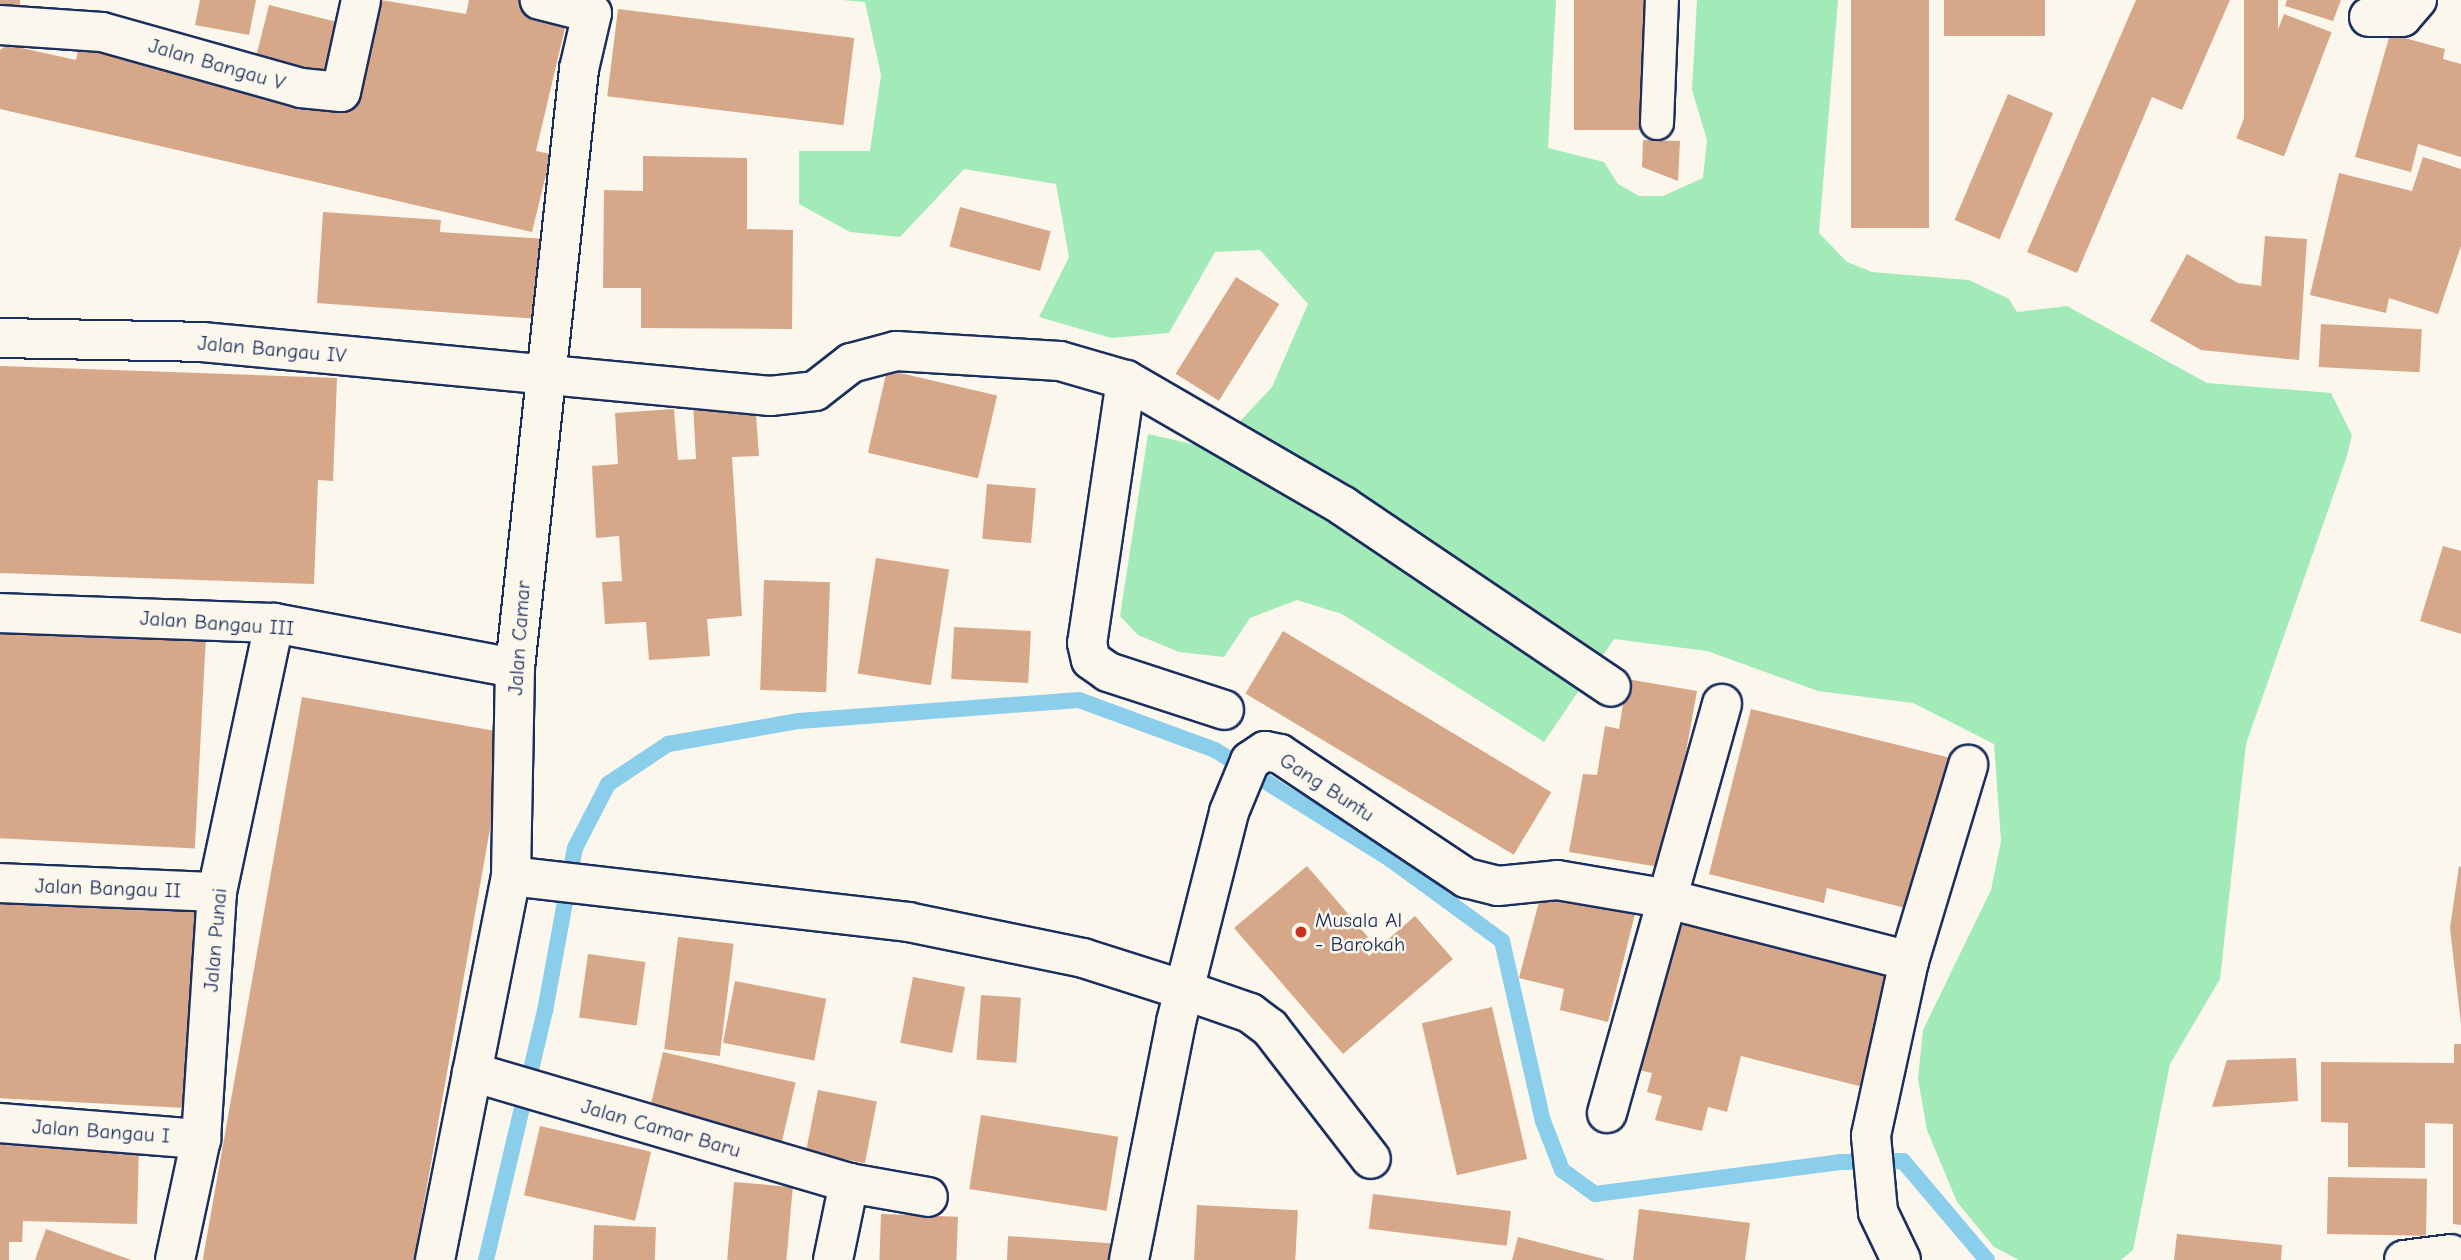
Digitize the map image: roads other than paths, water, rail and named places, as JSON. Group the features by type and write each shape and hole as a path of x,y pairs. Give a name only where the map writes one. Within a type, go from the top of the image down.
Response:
{"street":[{"name":"Jalan Bangau V","path":"0,25 102,32 301,88 341,92 361,0"},
{"name":"Jalan Camar","path":"435,1260 501,1081 512,876 515,668 543,376 579,69 592,13 540,0"},
{"path":"2369,17 2402,17 2417,0"},
{"name":"Jalan Bangau IV","path":"0,338 202,342 770,396 814,391 851,363 925,348 1060,361 1126,380 1343,506 1611,687"},
{"path":"1126,380 1087,643 1091,660 1108,672 1224,710"},
{"name":"Jalan Bangau III","path":"0,613 274,623 515,668"},
{"name":"Jalan Punai","path":"175,1260 201,1139 217,892 274,623"},
{"path":"1607,1113 1722,704"},
{"name":"Gang Buntu","path":"1129,1260 1184,990 1231,804 1255,753 1280,754 1466,878 1498,886 1557,880 1668,899 1909,961"},
{"path":"1901,1260 1872,1183 1871,1136 1909,961 1968,765"},
{"path":"512,876 908,922 1083,958 1184,990 1250,1013 1269,1028 1371,1159"},
{"name":"Jalan Bangau II","path":"0,883 217,892"},
{"name":"Jalan Camar Baru","path":"501,1081 849,1182 928,1197"},
{"name":"Jalan Bangau I","path":"0,1123 201,1139"},
{"path":"833,1260 849,1182"},
{"path":"2404,1260 2454,1256"}],"lane":[{"path":"1657,123 1662,0"}],"waterway":[{"path":"486,1260 545,1011 575,848 608,784 668,744 799,721 1079,700 1215,750 1390,859 1502,941 1543,1121 1562,1170 1595,1194 1840,1162 1903,1161 1987,1260"}],"place":[{"name":"Musala Al - Barokah","path":"1301,932"}]}
